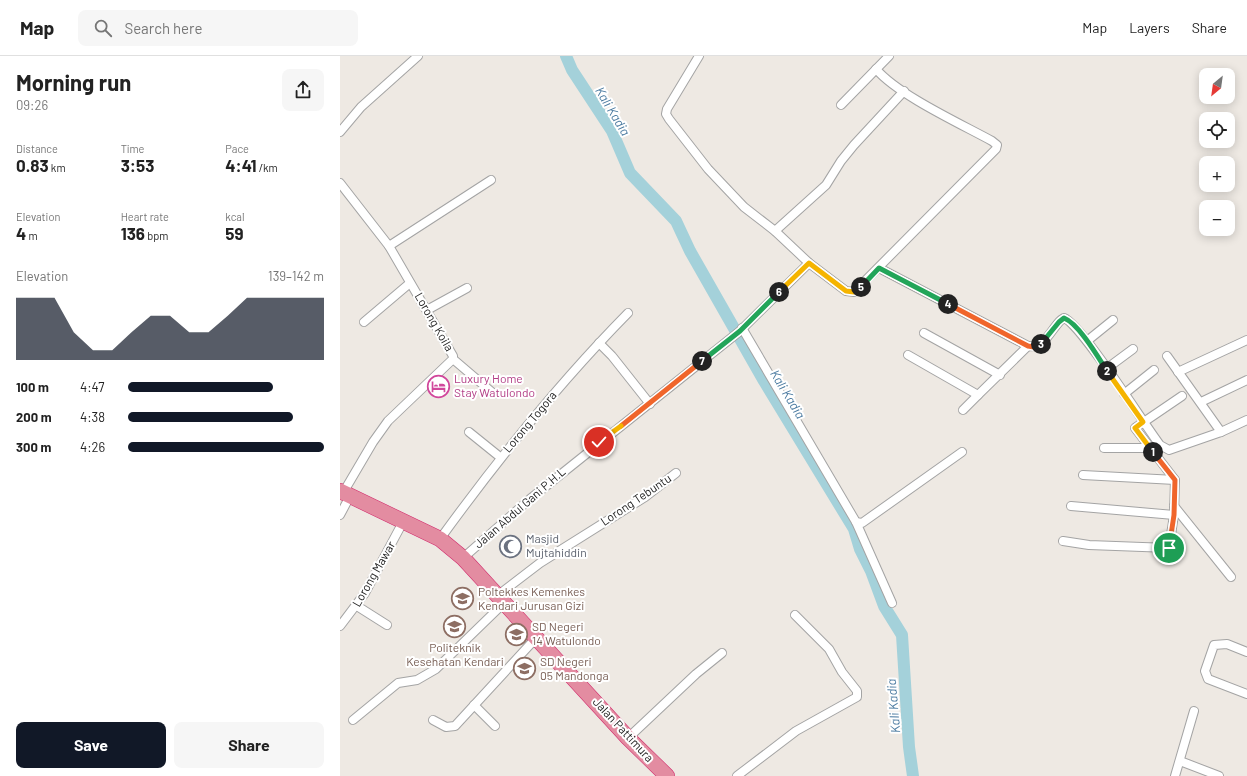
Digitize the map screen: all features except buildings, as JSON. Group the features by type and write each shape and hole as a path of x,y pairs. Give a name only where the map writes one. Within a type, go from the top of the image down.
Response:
{"highway":[{"name":"Jalan Pattimura","path":"344,493 404,520 440,539 463,558 628,738 667,776"}],"street":[{"path":"340,132 361,107 418,56"},
{"path":"698,56 670,102 666,114 672,124 708,169 744,207 775,232 809,263 851,293 863,285 993,152 997,146 992,141 904,91 885,78 876,69"},
{"path":"841,105 889,56"},
{"path":"775,232 826,185 841,161 904,91"},
{"path":"389,246 491,180"},
{"name":"Lorong Koila","path":"340,182 389,246 452,354 453,360 388,421 373,442 344,493 340,515"},
{"name":"Jalan Abdul Gani P.H.L","path":"463,558 525,502 650,404 741,329 809,263"},
{"path":"879,268 1028,346 1034,347 1041,344 1064,318 1070,321 1087,341 1160,445 1169,450 1221,432 1247,420"},
{"path":"364,322 410,282"},
{"path":"427,310 467,288"},
{"name":"Lorong Togora","path":"440,539 500,457 568,375 628,313"},
{"path":"1087,341 1113,320"},
{"path":"741,329 856,522 892,603"},
{"path":"924,333 1000,375"},
{"path":"1178,372 1247,340"},
{"path":"599,343 612,356 650,404"},
{"path":"964,410 1028,346"},
{"path":"1106,369 1133,349"},
{"path":"908,355 978,395"},
{"path":"1167,356 1221,432"},
{"path":"453,360 494,394"},
{"path":"1124,394 1154,370"},
{"path":"1201,402 1247,380"},
{"path":"1063,541 1089,544 1169,548 1174,510 1175,480 1135,428 1182,396"},
{"path":"469,432 500,457"},
{"path":"1104,448 1150,448"},
{"path":"856,522 862,523 962,452"},
{"name":"Lorong Tebuntu","path":"353,720 398,683 417,680 436,669 501,600 540,563 645,497 676,473"},
{"path":"1083,475 1175,480"},
{"path":"1071,506 1174,510 1231,577"},
{"name":"Lorong Mawar","path":"340,626 357,606 388,552 404,520"},
{"path":"357,606 387,625"},
{"path":"737,776 796,731 857,697 857,691 842,672 829,649 795,615"},
{"path":"433,720 446,727 452,727 536,638"},
{"path":"1247,652 1227,644 1214,645 1205,671 1208,679 1247,694"},
{"path":"628,738 699,671 722,653"},
{"path":"474,705 495,726"},
{"path":"1175,776 1194,711"},
{"path":"1180,761 1219,776"}],"waterway":[{"name":"Kali Kadia","path":"566,56 572,70 612,131 630,173 676,221 690,251 764,381 854,529 860,549 871,571 884,606 902,635 909,747 913,776"}],"place":[{"name":"Luxury Home Stay Watulondo","path":"439,386"},
{"name":"Masjid Mujtahiddin","path":"510,546"},
{"name":"Poltekkes Kemenkes Kendari Jurusan Gizi","path":"462,599"},
{"name":"Politeknik Kesehatan Kendari","path":"455,627"},
{"name":"SD Negeri 14 Watulondo","path":"517,634"},
{"name":"SD Negeri 05 Mandonga","path":"524,669"}],"route":[{"path":"599,442 650,404 728,339 740,331 809,263 837,285 851,293 863,285 879,268 1028,346 1034,347 1041,344 1064,318 1070,321 1087,341 1143,422 1135,426 1135,428 1175,480 1174,515 1171,545 1169,548"}]}
